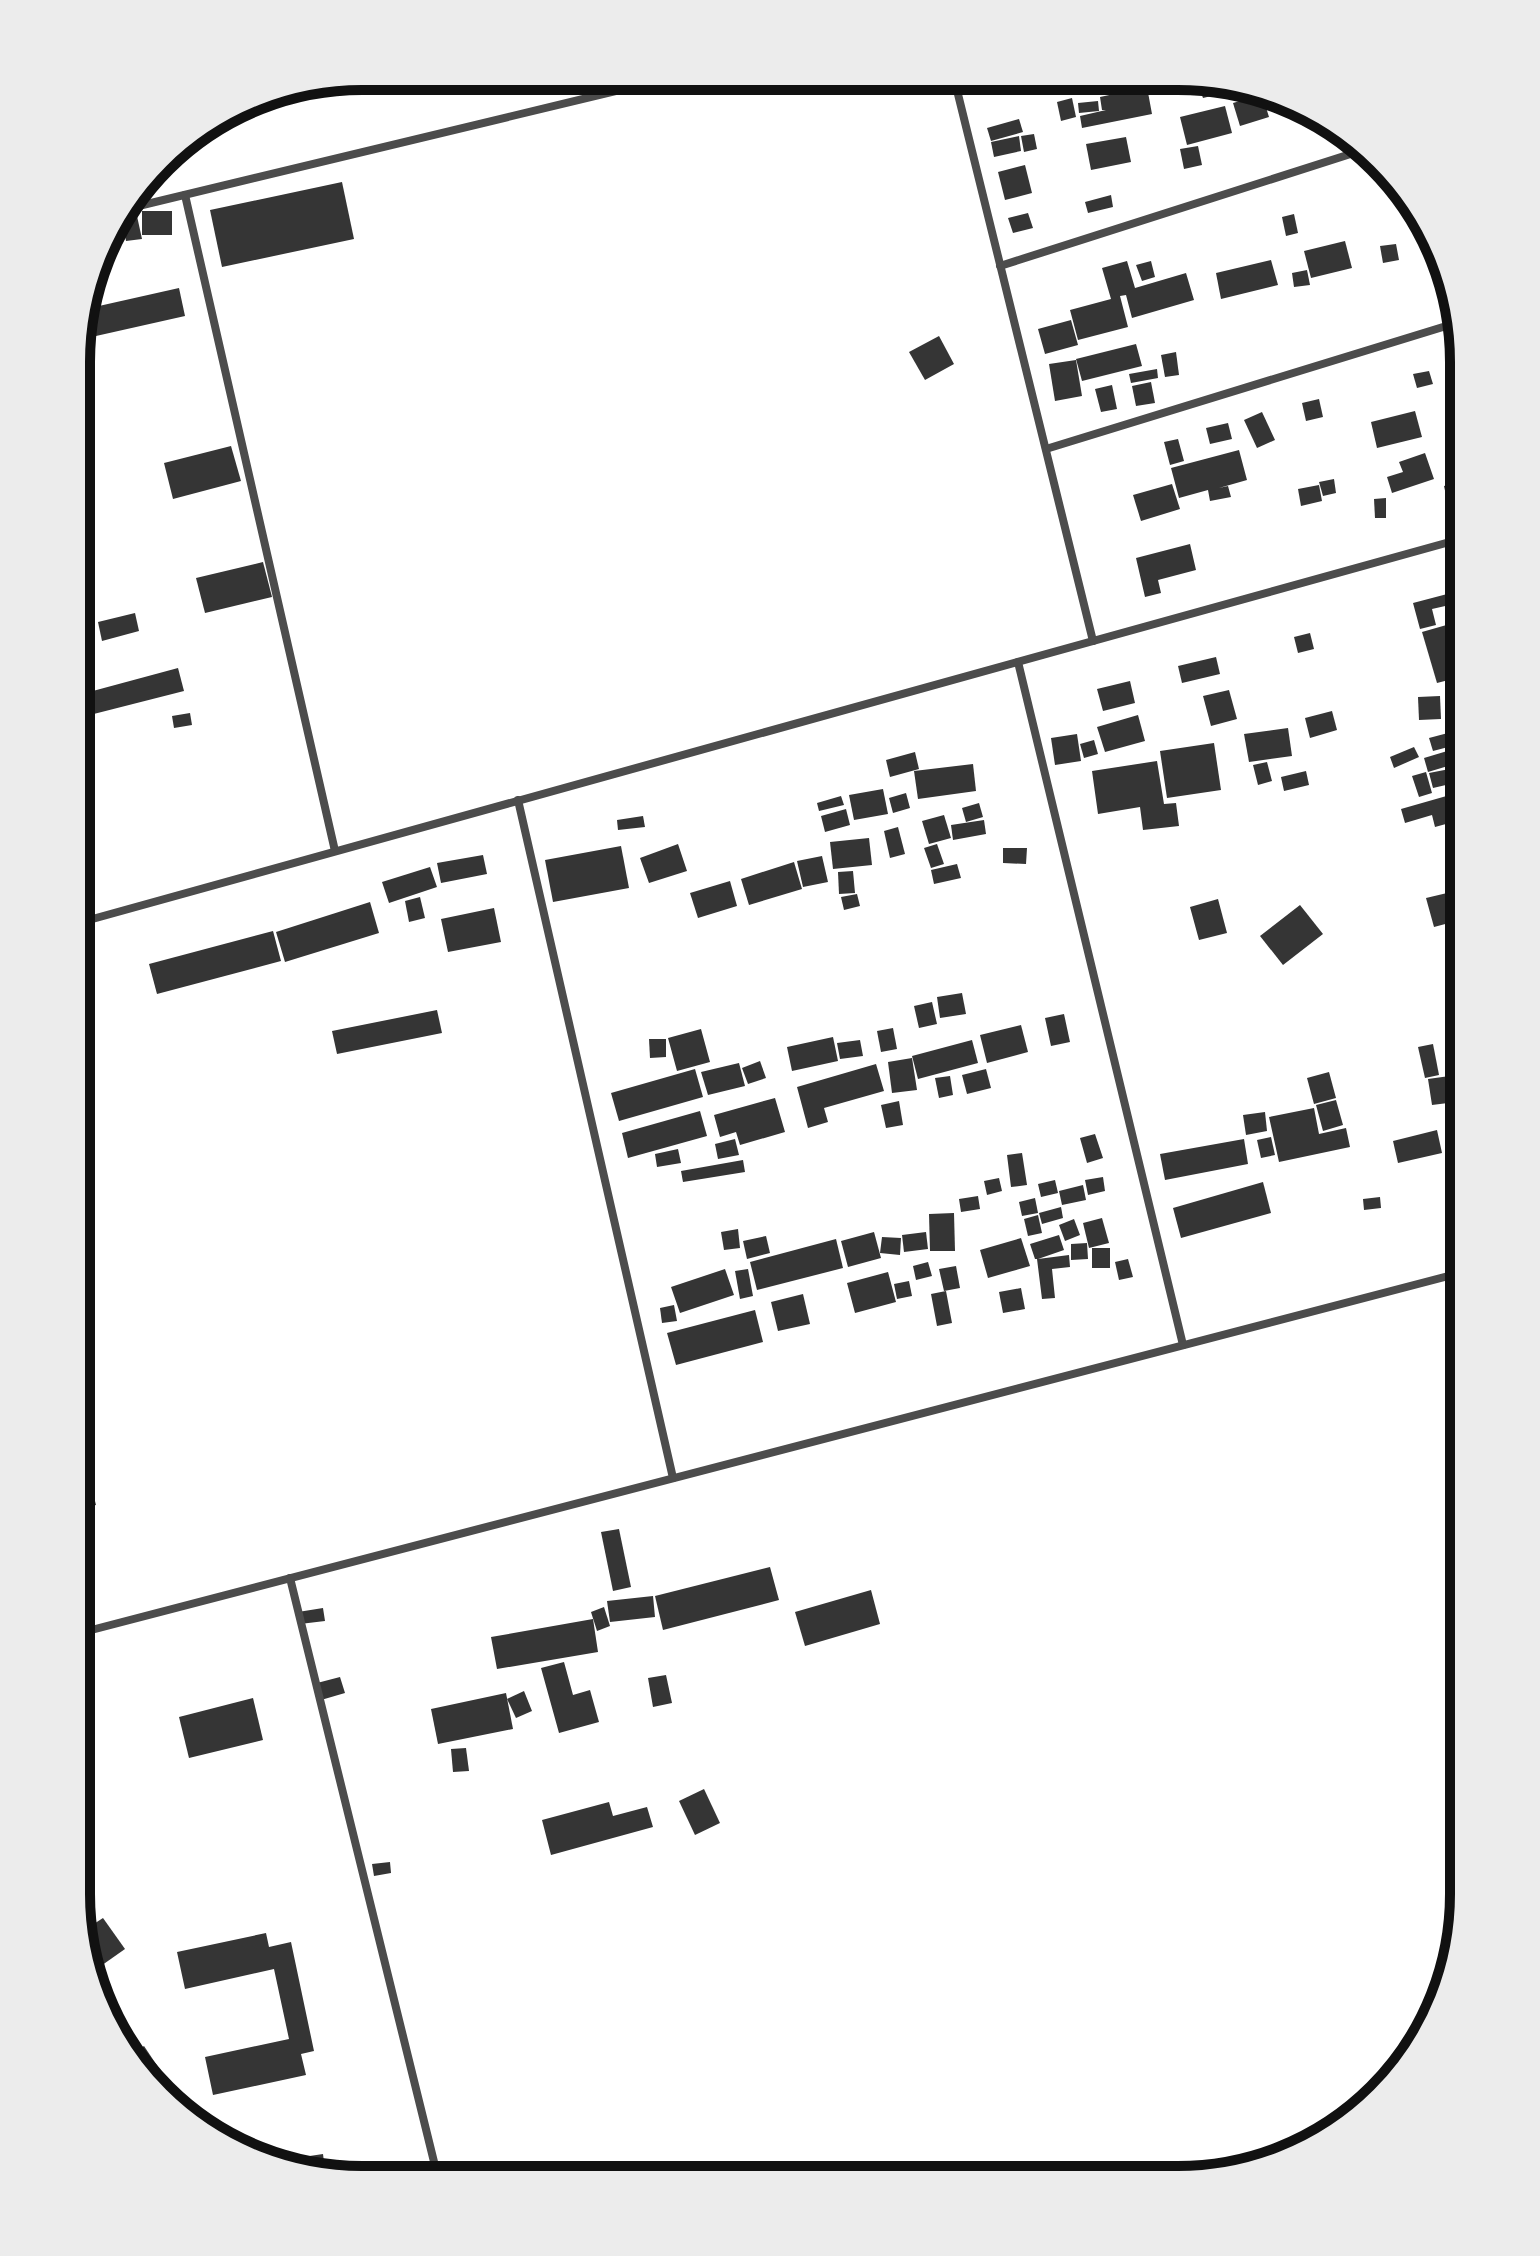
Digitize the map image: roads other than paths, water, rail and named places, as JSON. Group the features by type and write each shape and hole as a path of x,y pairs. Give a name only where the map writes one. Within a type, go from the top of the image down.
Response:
{"street":[{"path":"957,90 1093,641"},
{"path":"140,206 617,91"},
{"path":"1000,266 1352,153"},
{"path":"185,195 335,851"},
{"path":"1046,449 1447,326"},
{"path":"90,920 1450,542"},
{"path":"1018,662 1183,1345"},
{"path":"518,800 673,1478"},
{"path":"90,1630 1449,1276"},
{"path":"290,1578 435,2166"}]}
